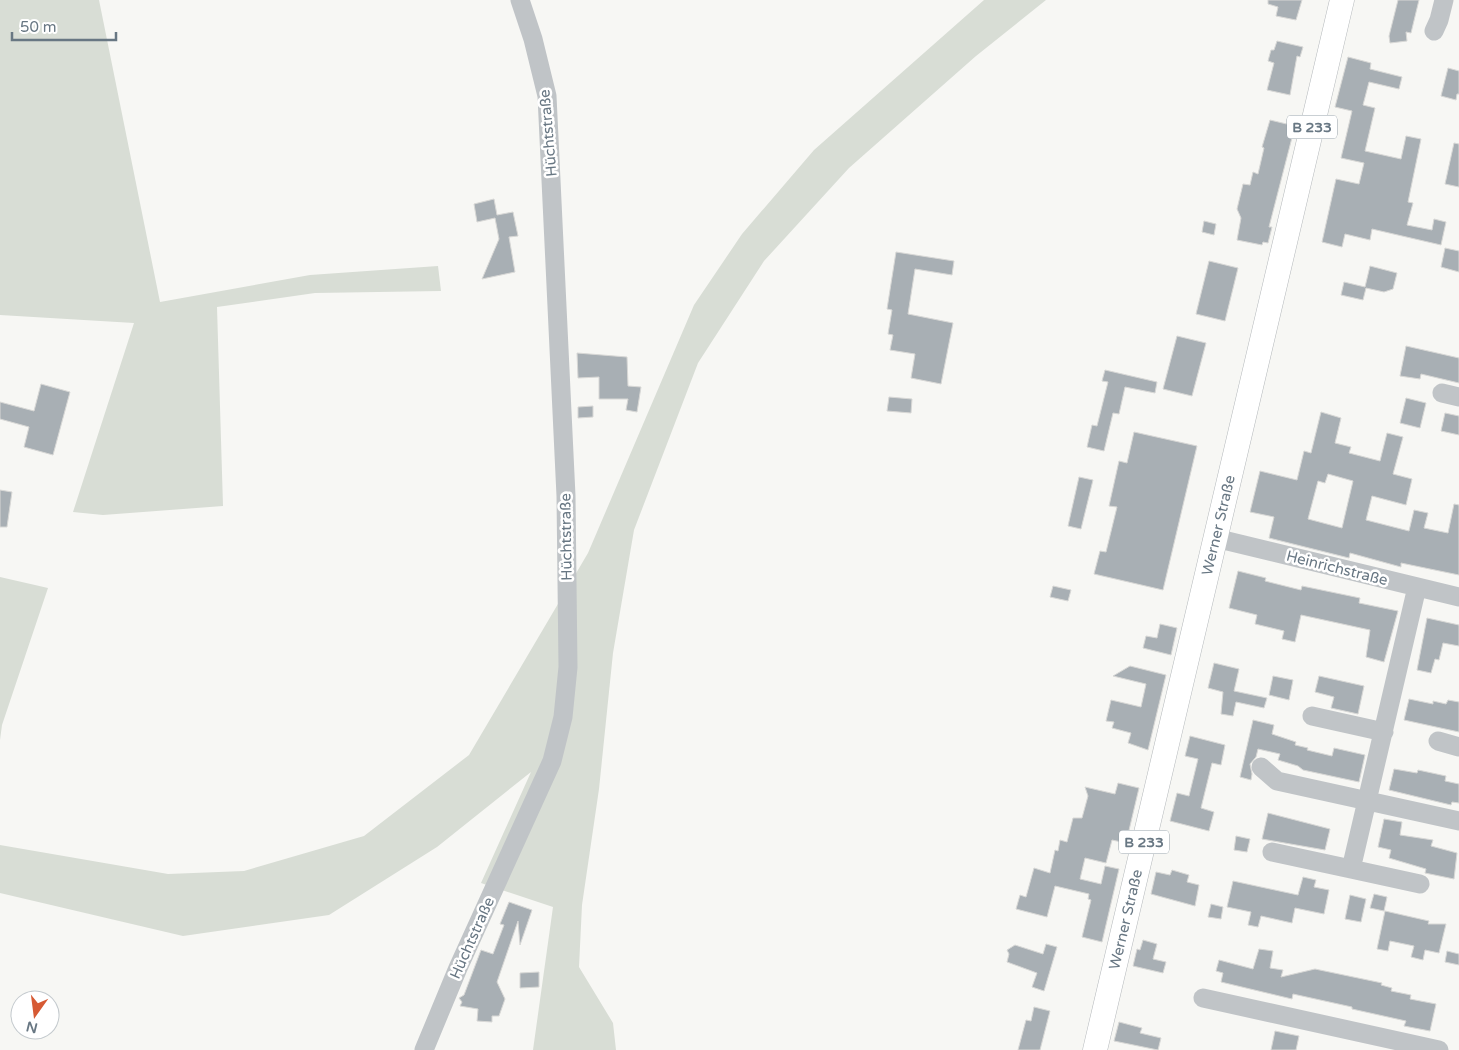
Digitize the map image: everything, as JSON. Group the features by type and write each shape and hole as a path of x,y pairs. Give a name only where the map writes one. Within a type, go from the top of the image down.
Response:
{"main road":[{"name":"Werner Straße","path":"1095,1050 1342,0"}],"street":[{"name":"Hüchtstraße","path":"424,1050 458,968 552,761 563,717 568,667 566,496 547,96 533,39 520,0"},
{"path":"1434,31 1444,0"},
{"name":"Heinrichstraße","path":"1215,538 1459,597"},
{"path":"1351,869 1369,801 1417,587"},
{"path":"1312,716 1384,732"},
{"path":"1438,742 1459,747"},
{"path":"1261,767 1277,781 1459,821"},
{"path":"1272,852 1420,884"},
{"path":"1203,998 1376,1043 1439,1050"}],"shaded area":[{"path":"0,0 99,0 160,302 310,275 438,266 441,291 315,293 217,307 223,506 103,515 73,512 134,323 0,315"},
{"path":"984,0 1046,0 976,56 849,168 764,261 698,363 634,530 613,653 599,789 582,905 579,967 613,1023 616,1050 533,1050 553,907 481,883 531,772 437,847 329,915 183,936 0,893 0,845 168,874 244,871 364,836 469,755 588,553 694,305 742,234 814,150"},
{"path":"0,577 48,588 2,725 0,740"}],"building":[{"path":"1268,0 1302,0 1296,20 1276,16 1278,7 1268,4"},
{"path":"1398,0 1419,0 1411,33 1406,32 1407,41 1390,43 1389,36"},
{"path":"1277,41 1303,47 1300,57 1297,56 1290,95 1267,90 1274,63 1268,61 1271,50 1274,50"},
{"path":"1348,57 1371,63 1370,69 1402,77 1399,89 1369,82 1363,105 1375,108 1365,151 1401,159 1406,136 1421,139 1408,202 1413,203 1407,225 1432,230 1434,219 1446,222 1441,245 1372,229 1370,240 1345,234 1342,247 1322,242 1336,179 1359,184 1364,163 1341,158 1352,111 1335,107"},
{"path":"1448,68 1459,71 1459,94 1457,94 1456,100 1441,96"},
{"path":"1270,120 1295,126 1269,227 1272,227 1268,243 1263,242 1262,245 1237,240 1241,218 1237,209 1243,184 1250,185 1253,172 1258,174 1264,148 1262,147"},
{"path":"1454,143 1459,144 1459,187 1445,184"},
{"path":"494,199 497,215 513,212 518,236 509,237 515,272 482,279 499,239 495,218 477,222 474,204"},
{"path":"1204,221 1216,224 1214,235 1202,232"},
{"path":"1445,248 1459,251 1459,272 1441,267"},
{"path":"896,252 954,261 952,275 915,269 908,314 953,323 941,384 911,378 915,354 890,350 893,335 888,334 892,310 887,309"},
{"path":"1209,261 1238,268 1225,321 1196,314"},
{"path":"1370,266 1397,273 1393,289 1384,292 1366,288 1363,300 1341,295 1344,282 1365,287"},
{"path":"1177,336 1206,343 1192,396 1163,389"},
{"path":"1406,346 1459,358 1459,383 1421,374 1420,379 1400,376"},
{"path":"577,353 627,357 628,386 641,387 637,412 626,410 628,399 599,399 599,377 578,378"},
{"path":"1105,370 1157,382 1155,393 1125,387 1119,414 1113,413 1104,451 1087,447 1092,425 1097,426 1108,382 1102,381"},
{"path":"41,384 70,392 53,455 24,447 29,427 0,419 0,402 34,411"},
{"path":"889,397 912,399 911,413 887,411"},
{"path":"1406,398 1426,403 1420,428 1400,423"},
{"path":"593,406 593,417 578,418 578,407"},
{"path":"1321,412 1341,418 1335,443 1351,447 1349,453 1380,461 1387,433 1403,437 1393,474 1412,479 1406,505 1372,496 1366,520 1409,531 1414,510 1428,513 1424,528 1448,533 1454,504 1459,505 1459,575 1401,563 1401,567 1350,553 1349,558 1269,538 1274,517 1250,512 1260,471 1297,480 1304,451 1311,453","holes":["1328,474 1353,481 1342,528 1308,519 1318,481 1325,483"]},
{"path":"1445,413 1459,416 1459,435 1441,431"},
{"path":"1134,432 1197,446 1163,590 1094,574 1100,551 1106,552 1117,507 1109,506 1119,461 1127,463"},
{"path":"1079,477 1093,480 1081,529 1068,526"},
{"path":"0,490 12,492 7,527 0,527"},
{"path":"1238,571 1266,578 1265,581 1301,590 1302,586 1360,598 1359,603 1398,611 1384,662 1366,657 1370,630 1301,615 1295,642 1282,639 1284,631 1255,624 1257,615 1229,608"},
{"path":"1053,586 1071,590 1068,601 1050,597"},
{"path":"1427,618 1459,625 1459,646 1443,643 1439,660 1435,659 1431,673 1417,670"},
{"path":"1160,624 1177,628 1171,655 1143,648 1146,636 1157,638"},
{"path":"1214,663 1239,669 1234,691 1267,698 1264,708 1236,702 1233,716 1221,714 1223,692 1208,688"},
{"path":"1130,666 1166,675 1148,750 1128,743 1131,733 1112,728 1114,722 1106,721 1111,700 1141,707 1146,684 1113,676"},
{"path":"1273,676 1293,680 1289,700 1269,695"},
{"path":"1319,676 1364,686 1358,714 1331,708 1334,697 1315,692"},
{"path":"1409,699 1433,704 1433,701 1446,704 1448,700 1459,702 1459,732 1404,720"},
{"path":"1253,720 1274,725 1272,734 1296,742 1295,745 1308,748 1307,750 1332,756 1334,748 1365,755 1359,782 1303,770 1298,766 1278,760 1280,754 1258,749 1256,757 1250,764 1251,780 1240,777"},
{"path":"1190,736 1225,745 1221,765 1212,763 1201,808 1214,812 1209,831 1170,821 1177,793 1189,796 1198,759 1185,756"},
{"path":"1394,769 1417,773 1418,770 1446,776 1445,781 1459,784 1459,803 1452,802 1451,805 1389,790"},
{"path":"1118,783 1139,788 1126,843 1112,840 1106,863 1085,858 1080,879 1101,884 1105,866 1119,869 1102,942 1082,937 1091,900 1088,899 1089,894 1055,886 1047,917 1016,909 1020,895 1026,897 1034,868 1050,873 1055,850 1058,851 1060,840 1067,842 1073,818 1082,818 1088,796 1085,787 1115,794"},
{"path":"1268,813 1330,829 1325,850 1262,839"},
{"path":"1384,819 1402,822 1400,835 1433,840 1431,846 1457,853 1454,879 1425,873 1426,869 1389,858 1391,850 1378,847"},
{"path":"1236,836 1250,839 1247,852 1234,850"},
{"path":"1172,870 1189,875 1187,882 1199,885 1195,906 1151,894 1156,872 1170,875"},
{"path":"1303,877 1316,880 1314,887 1329,890 1324,914 1295,908 1292,923 1261,916 1258,927 1248,925 1251,912 1227,907 1233,881 1298,895"},
{"path":"1374,894 1387,897 1384,911 1370,908"},
{"path":"1350,895 1366,899 1361,922 1345,919"},
{"path":"509,902 532,910 520,945 518,921 497,982 505,999 499,1016 492,1016 492,1022 477,1021 478,1009 460,1006 462,1002 459,998 464,995 481,950 493,954 504,925 500,924"},
{"path":"1211,904 1223,907 1221,919 1208,917"},
{"path":"1385,911 1429,921 1428,924 1446,924 1439,953 1425,950 1423,960 1411,957 1414,946 1390,941 1388,951 1377,949"},
{"path":"1143,940 1157,944 1153,959 1166,962 1163,973 1133,966 1137,949 1140,950"},
{"path":"1046,944 1057,947 1044,991 1032,987 1037,973 1007,962 1009,954 1007,950 1015,945 1043,954"},
{"path":"1259,949 1273,951 1270,968 1283,970 1281,977 1315,969 1382,983 1381,985 1392,988 1391,991 1411,995 1410,999 1436,1004 1430,1031 1404,1026 1406,1021 1352,1009 1352,1007 1293,994 1292,999 1221,982 1223,973 1216,971 1219,960 1253,969"},
{"path":"1447,951 1459,954 1459,965 1445,962"},
{"path":"539,972 539,987 520,988 520,973"},
{"path":"1034,1007 1050,1011 1040,1050 1018,1050 1026,1020 1031,1021"},
{"path":"1119,1022 1142,1028 1140,1033 1161,1038 1158,1050 1114,1041"},
{"path":"1275,1031 1299,1036 1296,1050 1271,1050"}]}
